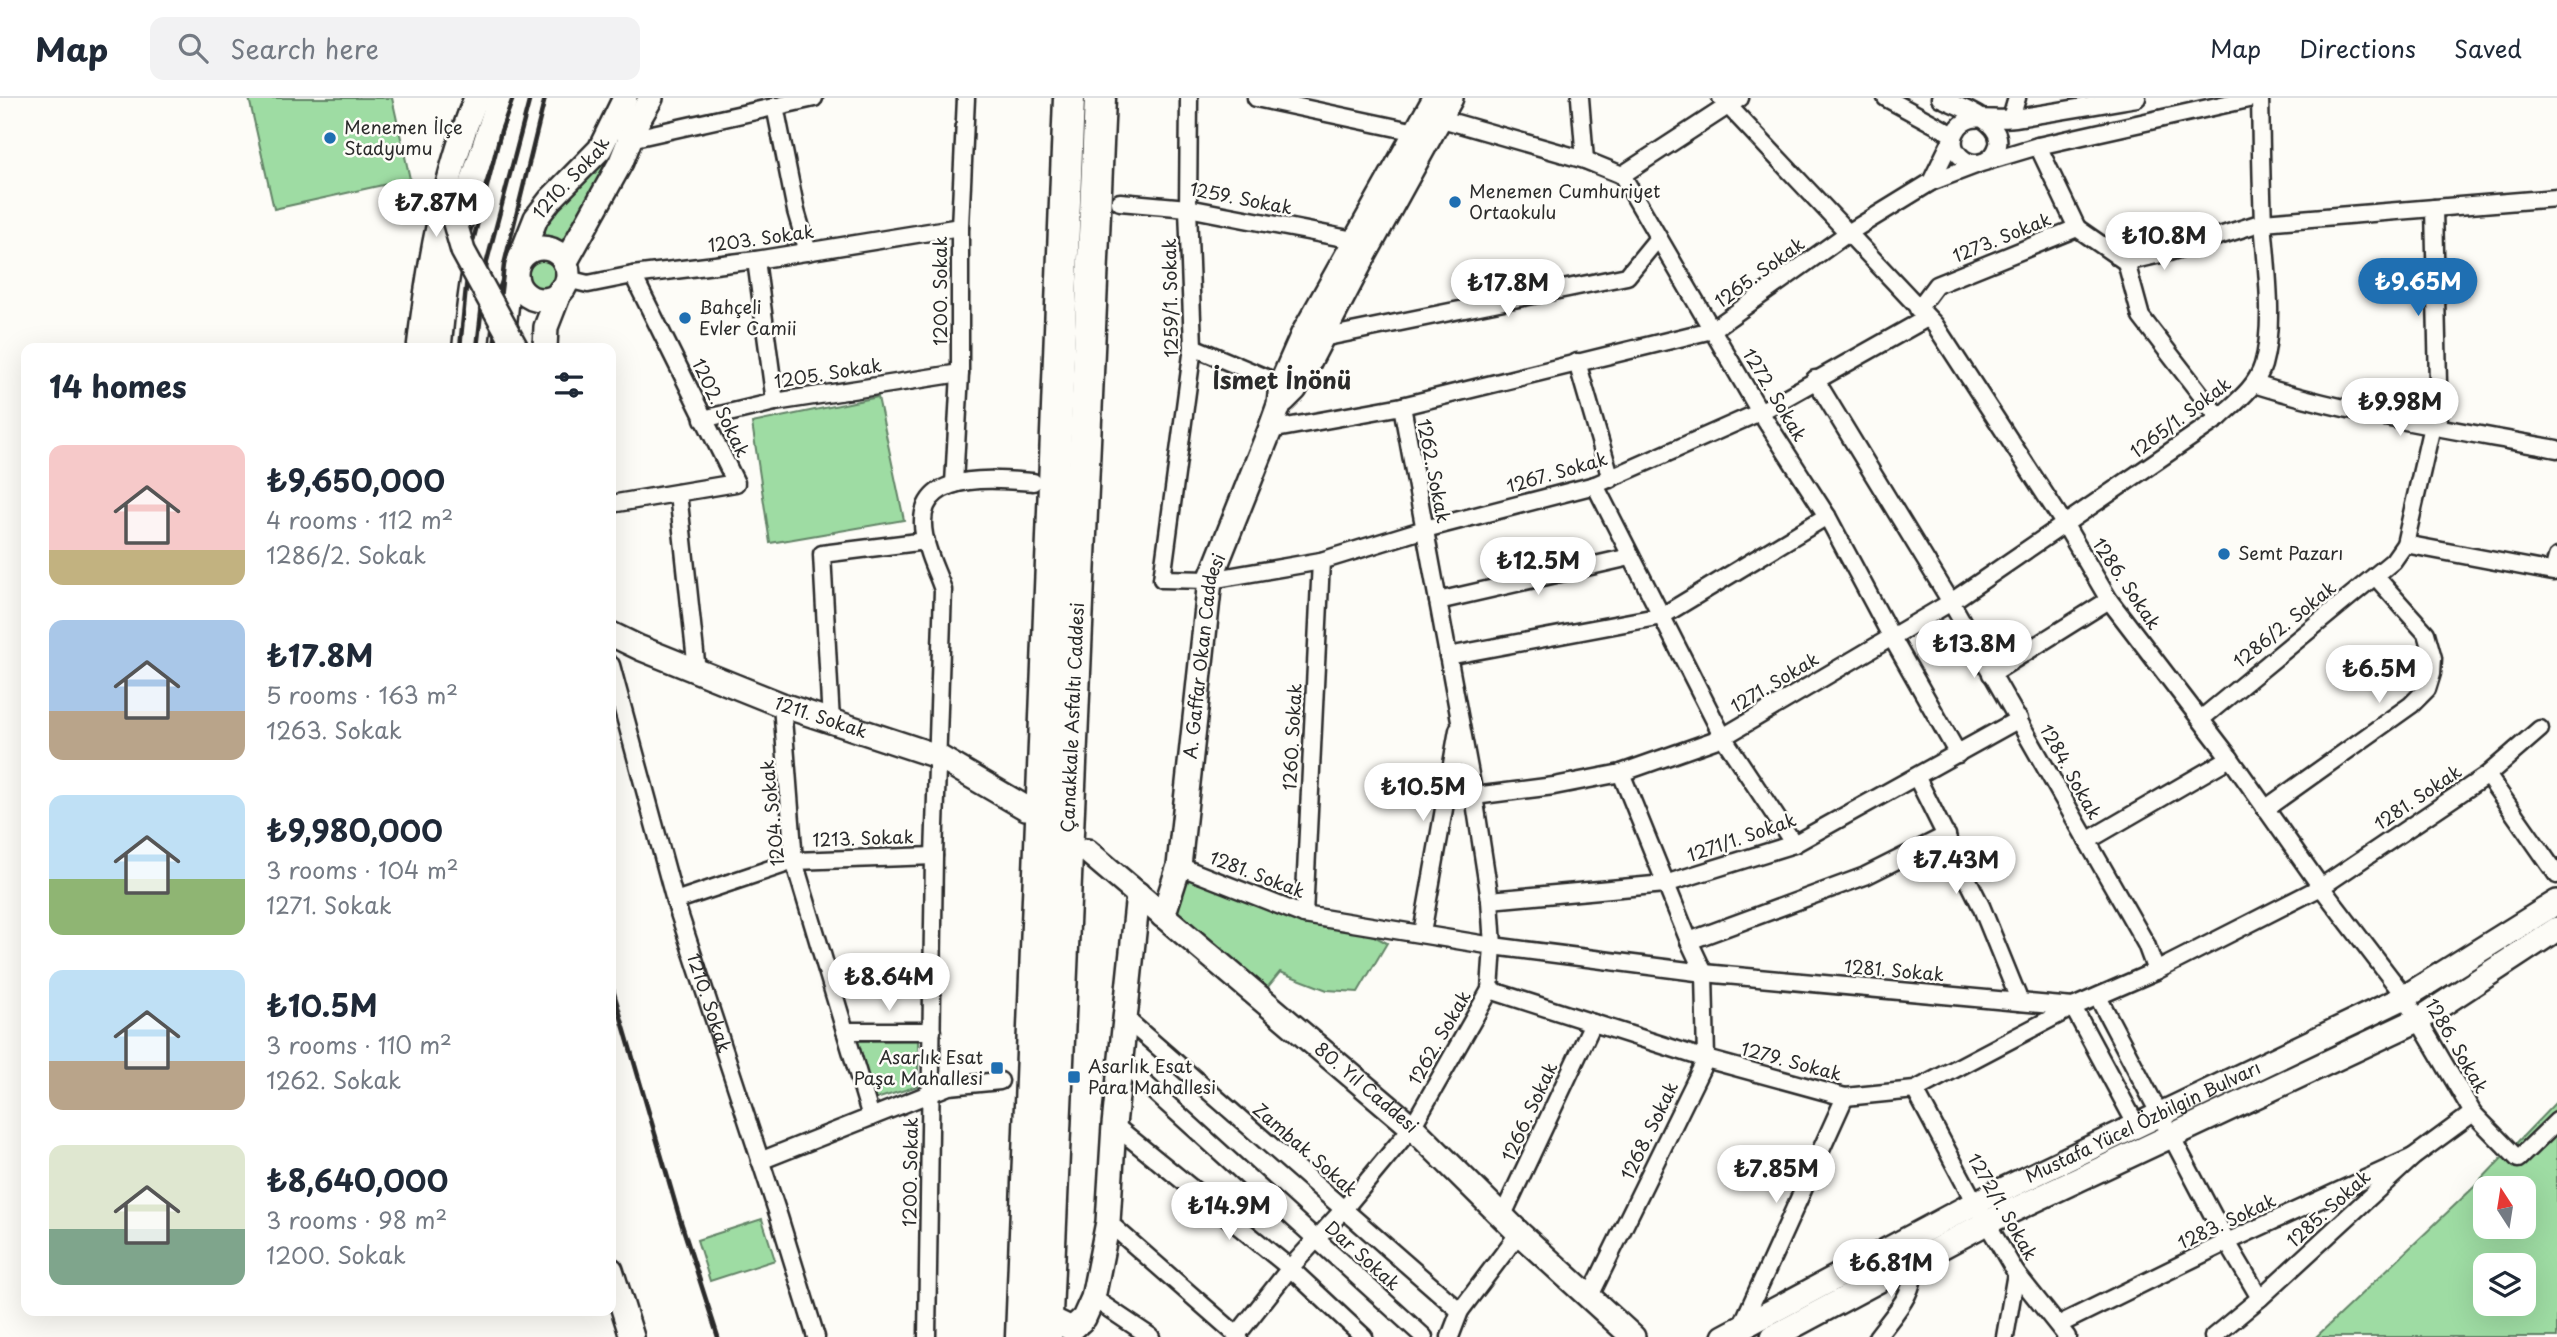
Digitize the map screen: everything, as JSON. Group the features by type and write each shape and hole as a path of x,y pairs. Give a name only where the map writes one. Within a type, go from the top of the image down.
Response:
{"highway":[{"name":"Çanakkale Asfaltı Caddesi","path":"1021,1337 1069,98"},
{"name":"Çanakkale Asfaltı Caddesi","path":"1059,1330 1100,98"}],"street":[{"path":"477,98 453,163 452,193 463,251 513,343"},
{"path":"420,343 426,286 461,163 485,98"},
{"path":"439,343 450,262 499,98"},
{"name":"1210. Sokak","path":"545,343 546,327 564,278 621,162 620,134 625,98"},
{"name":"1210. Sokak","path":"503,343 507,301 536,218 561,189 620,134 651,98"},
{"path":"620,134 814,98"},
{"name":"1200. Sokak","path":"927,1337 934,856 943,590 926,541 923,519 926,504 938,492 954,484 960,373 960,227 966,98"},
{"name":"1259/1. Sokak","path":"1162,579 1193,347 1188,208 1189,98"},
{"path":"1256,98 1416,132"},
{"path":"1580,98 1585,160"},
{"path":"1886,98 1954,135"},
{"path":"1940,98 1994,128 1999,141 1994,154 1981,163 1966,161 1956,150 1954,135"},
{"path":"2011,118 2017,98"},
{"path":"1931,182 1962,123 1976,118 2011,118 2137,98"},
{"name":"1265. Sokak","path":"1270,430 1402,406 1712,330 1848,233 1931,182 2038,146 2253,98"},
{"name":"1265/1. Sokak","path":"2065,525 2219,418 2254,384 2263,365 2269,295 2263,222 2260,98"},
{"path":"1443,105 1622,175 1730,101"},
{"name":"1286. Sokak","path":"1730,101 1922,314 1935,325 2065,525 2109,600 2201,719 2321,887 2405,997 2473,1114 2518,1158 2557,1121"},
{"name":"A. Gaffar Okan Caddesi","path":"1163,916 1178,866 1210,580 1270,430 1280,394 1303,334 1416,132 1443,105"},
{"name":"A. Gaffar Okan Caddesi","path":"1280,394 1295,389 1443,105"},
{"path":"775,106 796,211 808,252"},
{"path":"2038,146 2077,228"},
{"name":"1272. Sokak","path":"1622,175 1760,412 1826,516 1958,754"},
{"path":"452,193 470,245 524,343"},
{"path":"2219,418 2141,317 2126,262 2169,252 2263,222 2557,198"},
{"name":"1259. Sokak","path":"1120,202 1188,208 1354,240"},
{"path":"2434,208 2436,427 2405,544 2553,572 2557,557"},
{"name":"1203. Sokak","path":"564,278 588,284 960,227"},
{"name":"1273. Sokak","path":"1922,314 1936,285 2077,228 2126,262"},
{"path":"1322,338 1626,276 1658,238"},
{"path":"539,248 554,251 564,278 548,299 534,298 522,291 518,269 524,255 539,248"},
{"path":"756,260 775,402"},
{"name":"1202. Sokak","path":"633,275 736,483 678,493"},
{"name":"1267. Sokak","path":"1162,579 1210,580 1321,561 1425,529 1595,485 1760,412 1922,314"},
{"path":"1193,347 1280,394"},
{"path":"1577,362 1611,479"},
{"name":"1205. Sokak","path":"703,419 775,402 960,373"},
{"name":"1284. Sokak","path":"1815,379 2019,719 2146,944 2155,971"},
{"path":"2254,384 2300,398 2557,449"},
{"name":"1262. Sokak","path":"1238,1336 1290,1268 1344,1209 1412,1127 1490,989 1493,946 1490,900 1474,796 1402,406"},
{"path":"954,484 985,479 1033,482"},
{"path":"1595,485 1723,737 1794,844"},
{"path":"616,504 678,493 697,671"},
{"path":"1448,656 1662,616 1826,516"},
{"name":"1271. Sokak","path":"1474,796 1554,786 1621,773 1723,737 1951,602 2065,525"},
{"path":"831,722 822,554 926,541"},
{"name":"1286/2. Sokak","path":"2201,719 2393,561 2405,544"},
{"path":"1438,601 1630,557"},
{"name":"1260. Sokak","path":"1304,915 1321,561"},
{"path":"2265,809 2411,705 2427,689 2433,658 2426,633 2375,576"},
{"path":"1992,674 2109,600"},
{"name":"1211. Sokak","path":"616,636 782,705 937,756 1026,808"},
{"name":"1210. Sokak","path":"616,684 675,901 816,1337"},
{"name":"1204. Sokak","path":"782,705 794,861 871,1117"},
{"name":"1271/1. Sokak","path":"1490,900 1665,884 1794,844 2019,719"},
{"path":"1422,933 1460,720"},
{"name":"1281. Sokak","path":"1178,866 1304,915 1493,946 1704,973 2073,1007 2155,971 2321,887 2487,775 2540,729"},
{"path":"2087,841 2230,758"},
{"path":"1621,773 1704,973"},
{"path":"2487,775 2557,875"},
{"path":"1917,778 1981,906 2020,1002"},
{"path":"1689,940 1864,876 1947,835"},
{"name":"80. Yıl Caddesi","path":"1087,851 1412,1127 1502,1217 1633,1337"},
{"name":"1213. Sokak","path":"675,901 794,861 934,856"},
{"path":"1059,1330 1084,1318 1093,1298 1108,1222 1114,1125 1138,894"},
{"name":"Mustafa Yücel Özbilgin Bulvarı","path":"1773,1337 1913,1262 1981,1213 2137,1126 2405,997 2557,902"},
{"name":"Mustafa Yücel Özbilgin Bulvarı","path":"1732,1332 1981,1213 2171,1136 2420,1019 2557,929"},
{"name":"1268. Sokak","path":"1590,1296 1706,1059 1704,973"},
{"name":"1279. Sokak","path":"1490,989 1706,1059 1845,1097 1915,1090 2073,1007"},
{"path":"2098,997 2227,1242 2260,1297"},
{"path":"2073,1007 2137,1126"},
{"name":"Zambak Sokak","path":"1125,1018 1460,1311"},
{"name":"1266. Sokak","path":"1502,1217 1593,1023"},
{"path":"845,1031 932,1031"},
{"name":"Dar Sokak","path":"1120,1061 1424,1337"},
{"path":"760,1161 950,1086 1000,1081"},
{"name":"1272/1. Sokak","path":"1915,1090 1981,1213 2017,1273 2063,1331"},
{"path":"1732,1332 1845,1097"},
{"name":"1285. Sokak","path":"2213,1337 2413,1157 2473,1114"},
{"path":"1114,1125 1290,1268 1364,1337"},
{"name":"1283. Sokak","path":"2063,1331 2227,1242 2413,1157"},
{"path":"1108,1222 1238,1336"},
{"path":"1452,1336 1460,1311 1519,1233"},
{"path":"1877,1337 1910,1290 1914,1275 1913,1262"},
{"path":"2006,1336 2017,1273"},
{"path":"616,1286 632,1337"},
{"path":"2006,1336 2031,1290"},
{"path":"1093,1298 1151,1337"}],"green space":[{"name":"Menemen İlçe Stadyumu","path":"249,98 392,98 410,179 274,209"},
{"path":"614,142 621,146 593,187 568,247 552,236 536,237 563,197"},
{"path":"541,255 554,261 560,274 554,287 541,293 528,287 522,274 528,261"},
{"path":"878,397 904,520 770,543 752,423"},
{"path":"1199,878 1374,936 1387,943 1358,992 1327,990 1280,972 1267,988 1168,912 1188,880"},
{"path":"918,1040 918,1086 873,1100 855,1041"},
{"path":"2557,1101 2557,1337 2316,1337 2473,1188 2473,1239 2536,1239 2536,1176 2485,1176"},
{"path":"762,1219 775,1260 710,1281 697,1240"}],"railway":[{"path":"460,343 469,257 501,131 513,98"},
{"path":"478,343 487,261 530,98"},
{"path":"495,343 504,265 545,98"},
{"path":"616,1000 679,1216 718,1337"}],"place":[{"name":"Menemen İlçe Stadyumu","path":"330,138"},
{"name":"Menemen Cumhuriyet Ortaokulu","path":"1455,202"},
{"name":"Bahçeli Evler Camii","path":"685,318"},
{"name":"Semt Pazarı","path":"2224,554"},
{"name":"Asarlık Esat Paşa Mahallesi","path":"997,1068"},
{"name":"Asarlık Esat Para Mahallesi","path":"1074,1077"}],"district":[{"name":"İsmet İnönü","path":"1282,381"}]}
